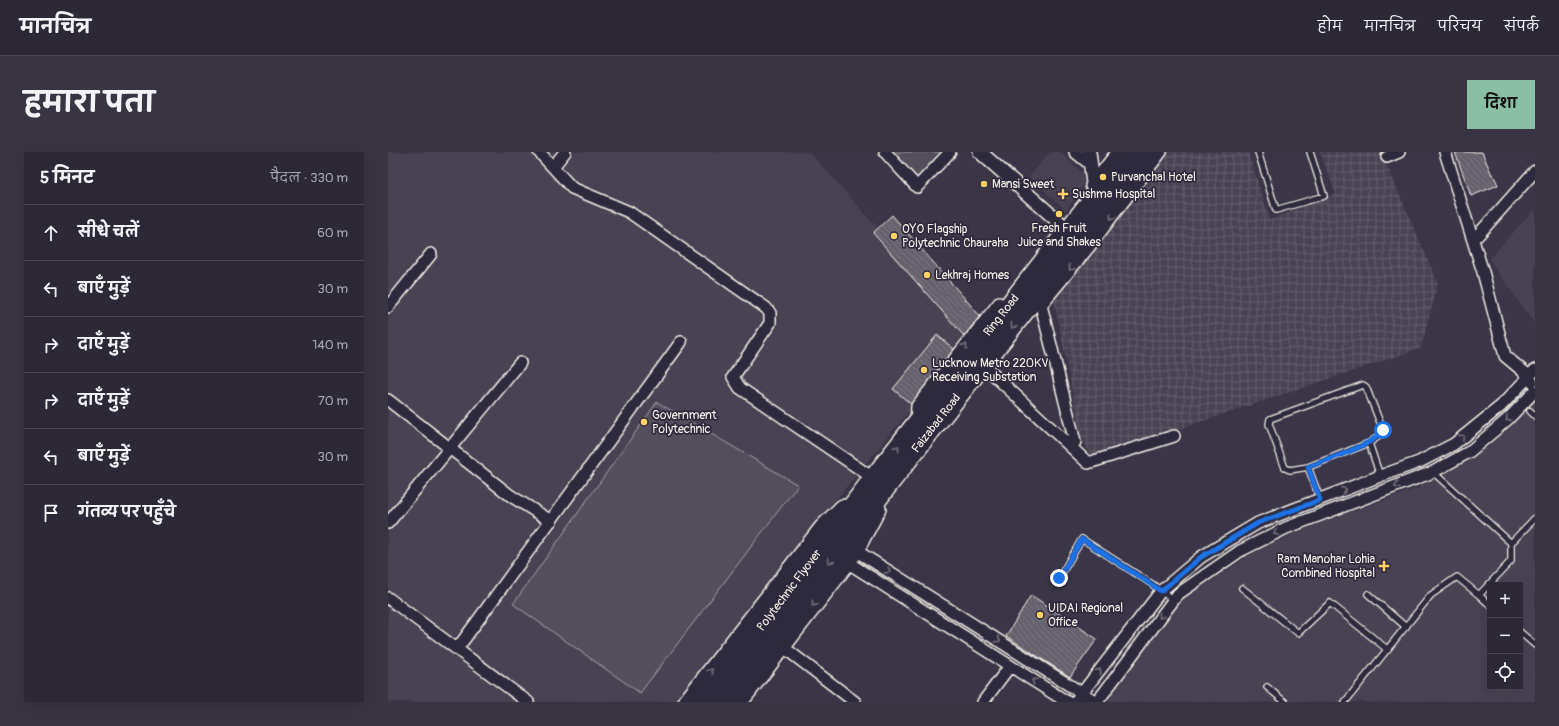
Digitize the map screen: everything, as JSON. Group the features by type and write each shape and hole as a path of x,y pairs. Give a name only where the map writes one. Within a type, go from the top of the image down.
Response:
{"highway":[{"name":"Ring Road","path":"881,481 916,424 1075,235 1128,152"},
{"name":"Faizabad Road","path":"881,481 1035,305 1075,235 1146,152"},
{"name":"Polytechnic Flyover","path":"705,702 847,526 881,481"},
{"name":"Polytechnic Flyover","path":"723,702 847,526"}],"main road":[{"name":"Faizabad Road","path":"739,702 851,556 881,481"},
{"name":"Faizabad Road","path":"687,702 823,528 881,481"}],"street":[{"path":"540,152 572,188 629,212 766,308 770,313 770,323 733,376 740,388 881,481"},
{"path":"553,167 565,152"},
{"path":"885,152 917,187 950,152"},
{"path":"980,152 1075,235"},
{"path":"1075,152 1091,166"},
{"path":"1089,152 1093,183"},
{"path":"1075,235 1093,183 1117,152"},
{"path":"1075,235 1161,152"},
{"path":"1387,158 1399,152"},
{"path":"1445,152 1472,237 1505,356 1533,375 1535,388"},
{"path":"1472,237 1478,235 1535,171"},
{"path":"388,307 432,254"},
{"path":"1035,305 1075,442 1071,447"},
{"path":"457,649 681,342"},
{"path":"389,521 520,364"},
{"path":"982,364 1088,463 1174,436"},
{"path":"1078,698 1161,591 1201,557 1258,523 1419,462 1454,444 1501,406 1533,375"},
{"path":"851,556 930,597 1078,698 1096,702 1178,594 1240,551 1286,528 1433,472 1469,452 1508,419 1535,392"},
{"path":"388,400 511,496 551,521"},
{"path":"851,556 922,610 1067,702"},
{"path":"922,610 930,597"},
{"path":"388,598 528,702"},
{"path":"1127,635 1139,645"},
{"path":"782,646 855,702"},
{"path":"983,702 1010,666"}],"lane":[{"path":"1258,152 1276,210 1324,196 1310,152"},
{"path":"1363,385 1366,387 1383,430 1381,435 1369,443 1308,467 1290,470 1285,468 1269,424 1270,420 1363,385"},
{"path":"1530,411 1535,416"},
{"path":"1369,443 1380,476"},
{"path":"1308,467 1320,500"},
{"path":"1433,472 1511,544"},
{"path":"1479,595 1511,561 1511,544 1535,518"},
{"path":"1059,578 1082,539 1173,600"},
{"path":"1345,702 1432,595 1457,577 1487,602"},
{"path":"1242,588 1298,633 1330,603 1388,650"},
{"path":"1368,594 1406,627"},
{"path":"1523,635 1535,645"},
{"path":"1267,687 1285,702"}],"shaded area":[{"name":"Government Polytechnic","path":"388,152 809,152 974,334 827,510 677,702 388,702"},
{"path":"892,152 942,152 917,179"},
{"name":"Sushma Hospital","path":"1050,152 1060,152 1089,179 1066,210 1029,177"},
{"path":"1163,152 1248,152 1270,220 1336,194 1320,152 1387,152 1382,154 1438,283 1421,348 1092,458 1082,440 1053,295"},
{"path":"1535,209 1535,325 1489,259"},
{"name":"Ram Manohar Lohia Combined Hospital","path":"1535,401 1535,702 1110,702 1106,699 1183,598 1263,547 1314,525 1418,488 1451,470 1485,448"},
{"path":"657,402 798,485 640,693 513,604"}],"building":[{"path":"1455,152 1482,152 1498,185 1471,196"},
{"name":"Lekhraj Homes","path":"892,215 980,316 964,336 873,233"},
{"name":"Lucknow Metro 220KV Receiving Substation","path":"937,335 954,349 911,404 893,389"},
{"name":"UIDAI Regional Office","path":"1031,595 1097,639 1070,677 1006,636"}],"place":[{"name":"Purvanchal Hotel","path":"1103,177"},
{"name":"Mansi Sweet","path":"984,184"},
{"name":"Sushma Hospital","path":"1063,194"},
{"name":"Fresh Fruit Juice and Shakes","path":"1059,214"},
{"name":"OYO Flagship Polytechnic Chauraha","path":"894,236"},
{"name":"Lekhraj Homes","path":"927,275"},
{"name":"Lucknow Metro 220KV Receiving Substation","path":"924,370"},
{"name":"Government Polytechnic","path":"644,422"},
{"name":"Ram Manohar Lohia Combined Hospital","path":"1384,566"},
{"name":"UIDAI Regional Office","path":"1040,615"}],"route":[{"path":"1059,578 1082,539 1161,591 1201,557 1258,523 1320,500 1308,467 1369,443 1381,435 1383,430"}]}
